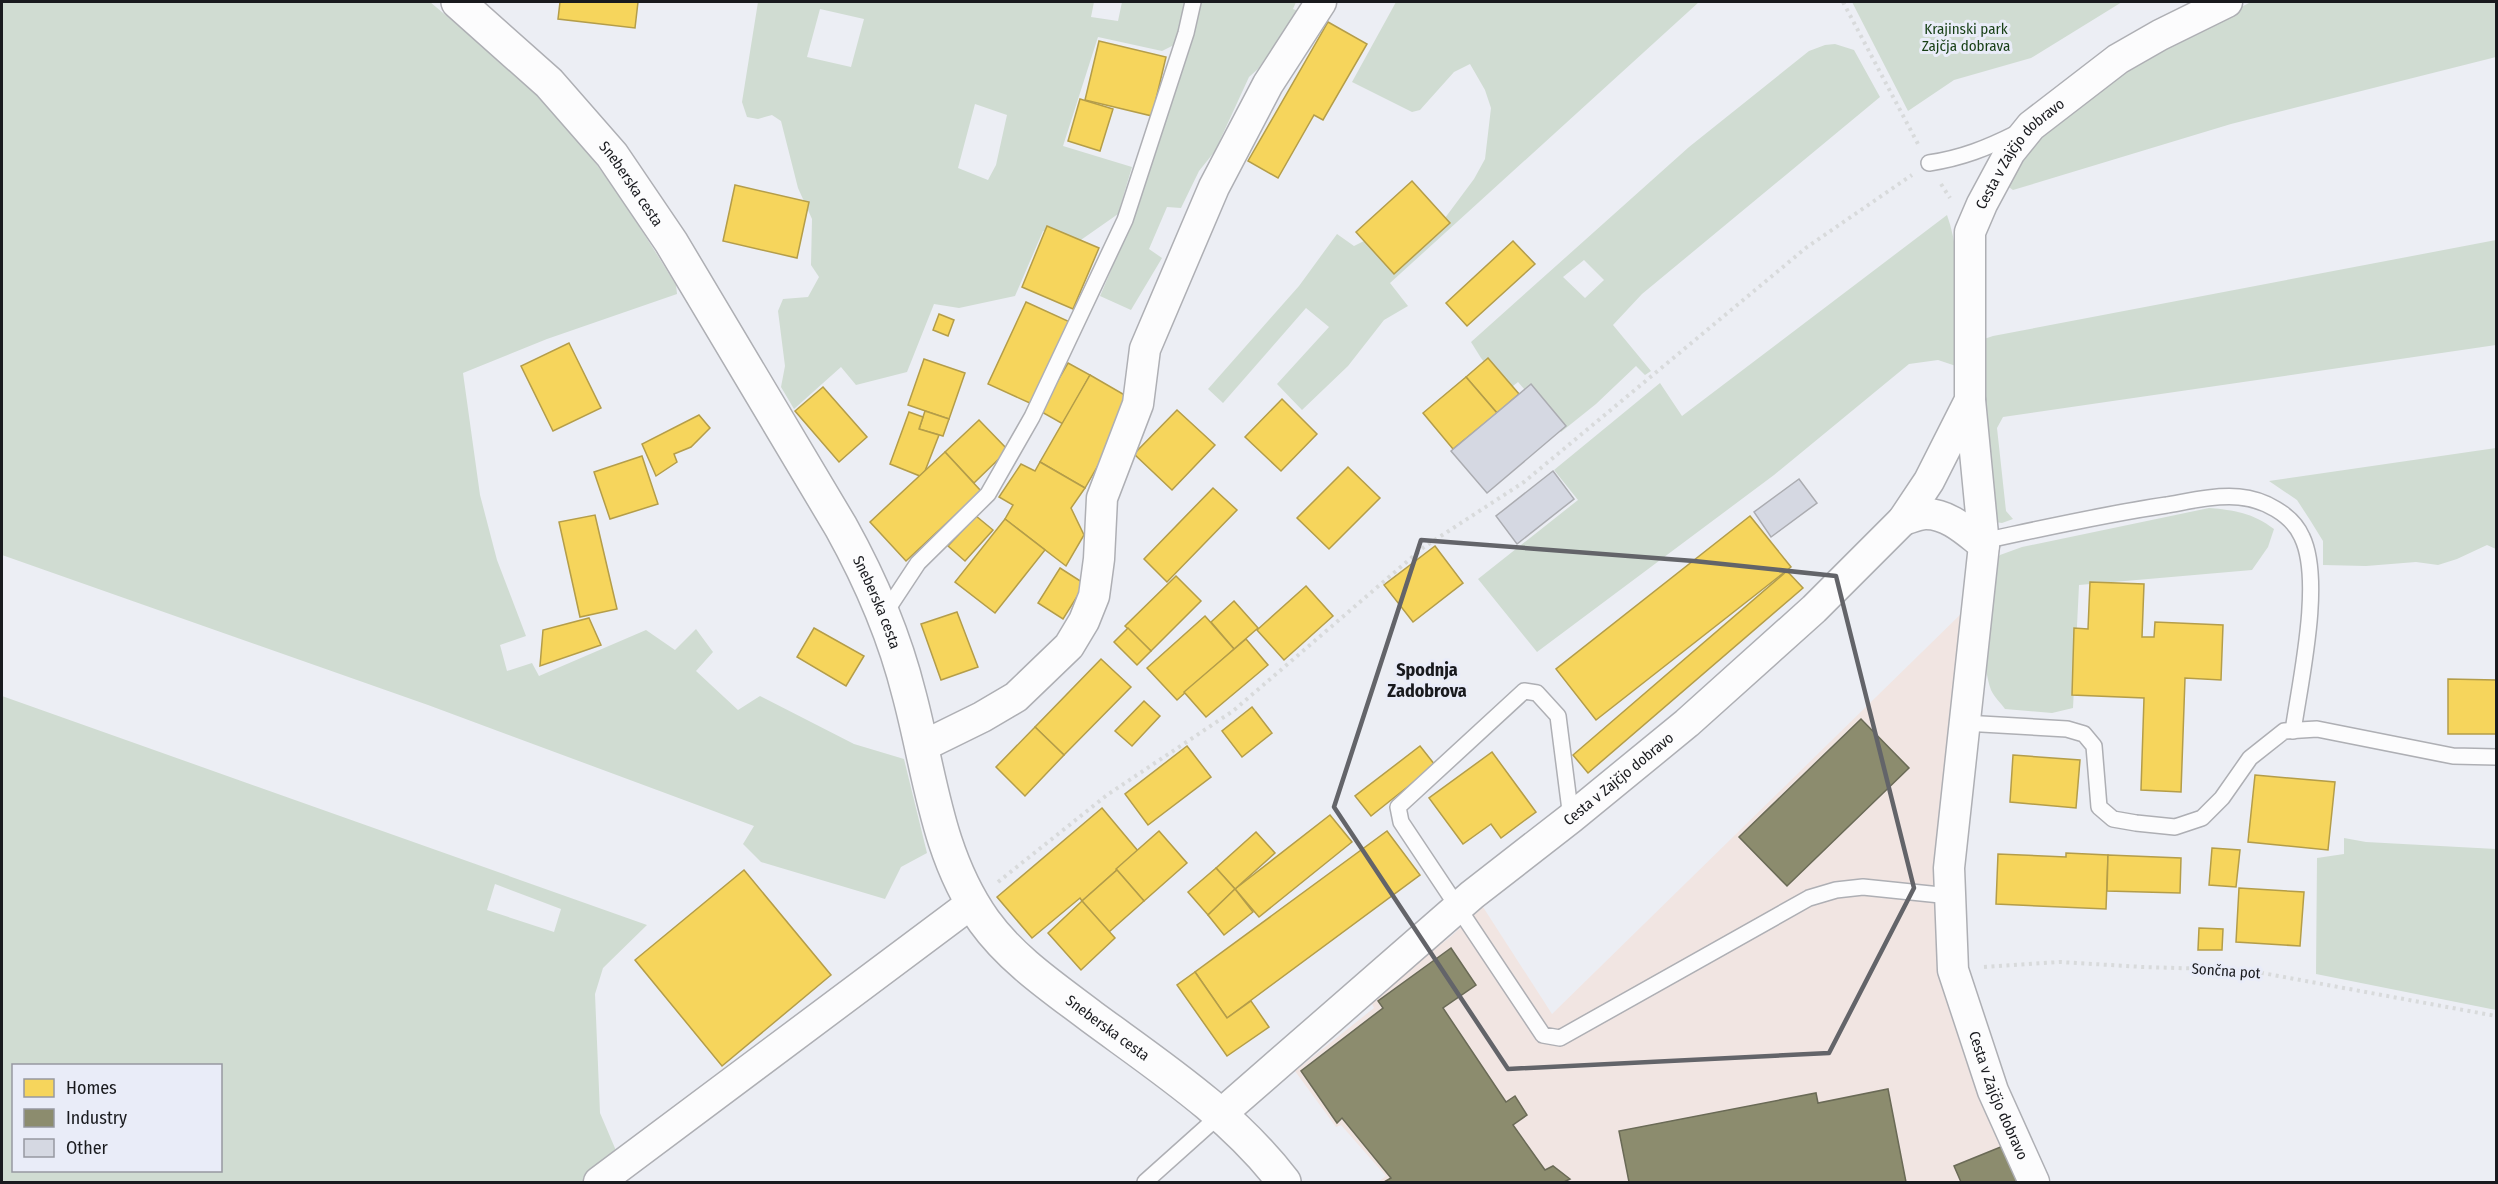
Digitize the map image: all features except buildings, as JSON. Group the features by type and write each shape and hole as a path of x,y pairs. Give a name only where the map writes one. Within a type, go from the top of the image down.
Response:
{"street":[{"name":"Sneberska cesta","path":"458,2 519,54 561,96 612,155 683,262 865,569 885,614 910,694 944,841 957,875 972,903 986,923 1028,967 1221,1114 1284,1182"},
{"path":"921,747 1016,697 1070,646 1084,621 1095,587 1102,498 1138,404 1145,349 1214,187 1268,84 1321,2"},
{"name":"Cesta v Zajčjo dobravo","path":"2034,1182 1993,1091 1953,970 1949,868 1983,543 1970,400 1970,232 2010,152 2031,126 2118,59 2160,35 2227,2"},
{"name":"Cesta v Zajčjo dobravo","path":"1221,1114 1459,906 1686,723 1814,609 1903,520 1929,481 1970,400"},
{"path":"1903,520 1925,513 1940,516 1956,523 1983,543"},
{"path":"599,1182 972,903"}],"lane":[{"path":"885,614 918,563 988,494 1032,417 1125,220 1194,2"},
{"path":"1929,163 1967,155 2031,126"},
{"path":"1983,543 2126,511 2212,498 2241,497 2275,508 2294,523 2303,537 2309,562 2309,619 2293,731"},
{"path":"1571,818 1558,717 1536,693 1524,691 1398,807 1401,822 1543,1035 1560,1038 1809,898 1836,890 1863,887 1950,896"},
{"path":"1964,723 2067,729 2084,734 2094,746 2099,807 2113,819 2175,828 2202,818 2222,798 2250,758 2284,731 2317,729 2453,756 2496,758"},
{"path":"1145,1182 1221,1114"}],"path":[{"path":"1843,2 1929,163 1970,232"},
{"path":"972,903 1107,795 1233,711 1424,547 1524,483 1807,247 1929,163"},
{"name":"Sončna pot","path":"1953,970 2061,962 2246,970 2496,1016"}],"highlighted area":[{"path":"1421,540 1694,561 1836,576 1914,888 1829,1053 1508,1069 1334,807"}],"shaded area":[{"path":"1967,608 1941,943 2026,1182 1378,1182 1386,1176 1341,1125 1336,1127 1295,1071 1374,1008 1369,998 1449,938 1483,907 1552,1014"}],"green space":[{"path":"2,2 430,2 506,66 542,100 575,137 615,191 676,285 677,294 547,339 463,373 480,495 497,560 526,636 500,645 507,671 532,663 539,676 646,630 675,650 696,629 713,652 696,671 738,710 760,696 854,744 904,759 927,853 901,867 885,899 761,862 743,844 754,826 428,705 2,555"},
{"path":"758,2 1094,2 1091,17 1118,21 1122,2 1187,2 1176,44 1162,51 1098,37 1063,146 1132,167 1118,214 1078,242 1043,231 1015,296 959,308 934,304 907,372 856,385 841,367 794,409 781,387 785,366 778,311 783,299 808,297 819,277 811,265 812,219 798,188 781,121 772,115 758,119 747,117 742,102","holes":["820,9 864,19 851,67 807,57","975,104 1007,115 996,165 988,180 958,168"]},
{"path":"1200,2 1296,2 1293,9 1303,13 1249,77 1215,151 1199,171 1181,208 1167,207 1149,249 1162,258 1131,310 1100,296 1133,219 1194,28"},
{"path":"1396,2 1699,2 1390,283 1408,306 1384,320 1348,366 1302,410 1277,384 1329,327 1306,308 1223,403 1208,389 1299,286 1337,234 1354,246 1376,235 1445,218 1474,179 1485,159 1491,108 1485,90 1470,64 1454,72 1420,110 1412,112 1352,82"},
{"name":"Krajinski park Zajčja dobrava","path":"1852,2 2122,2 2031,58 1954,80 1908,111"},
{"path":"2251,2 2496,2 2496,57 2231,124 2013,190 2003,183 2052,126 2125,66"},
{"path":"1835,44 1854,50 1880,97 1642,294 1613,325 1651,371 1645,375 1636,366 1596,404 1561,432 1518,382 1508,390 1481,358 1471,342 1689,147 1809,51","holes":["1584,260 1604,280 1585,298 1563,277"]},
{"path":"1947,215 1956,252 1958,309 1956,366 1938,360 1909,364 1774,475 1537,652 1478,579 1578,500 1554,470 1660,383 1682,416"},
{"path":"2496,240 2496,345 2003,417 1997,428 2006,511 2013,519 2002,523 1995,522 1978,341 1993,336"},
{"path":"2496,448 2496,549 2487,545 2438,565 2416,562 2366,566 2323,565 2323,541 2310,520 2297,500 2269,481"},
{"path":"2209,508 2243,513 2274,529 2268,547 2252,570 2079,585 2073,708 2052,713 2005,709 1991,690 1985,660 1986,627 1994,562 2000,555 2022,547"},
{"path":"2,696 647,925 603,968 595,994 600,1113 623,1167 604,1182 2,1182","holes":["495,884 561,909 554,932 487,910"]},
{"path":"2344,838 2366,842 2496,849 2496,1010 2316,974 2317,858 2344,854"}],"district":[{"name":"Spodnja Zadobrova","path":"1427,680"}]}
